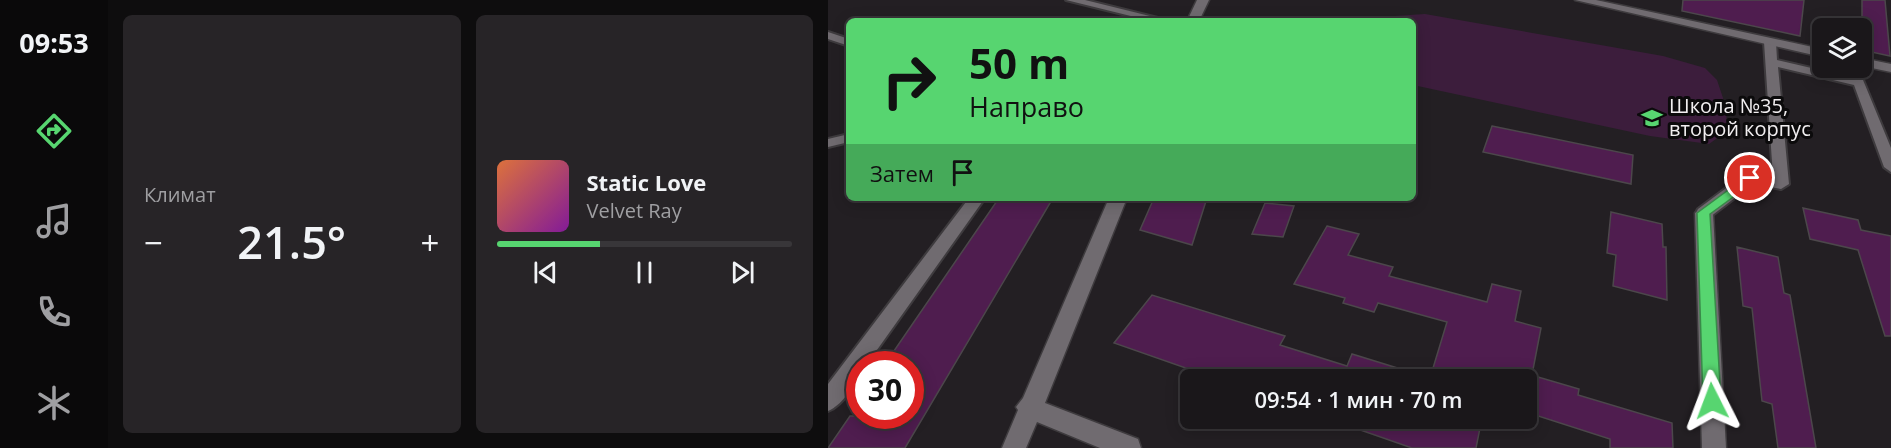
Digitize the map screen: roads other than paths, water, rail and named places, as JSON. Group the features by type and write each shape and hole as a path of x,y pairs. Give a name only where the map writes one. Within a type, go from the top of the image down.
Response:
{"street":[{"path":"1194,18 1203,0"},
{"path":"1581,0 1812,51"},
{"path":"1872,64 1891,68"},
{"path":"1014,448 1028,408 1117,201"},
{"path":"1704,213 1714,448"},
{"path":"1028,408 1130,448"}],"lane":[{"path":"1071,0 1152,18"},
{"path":"828,35 846,41"},
{"path":"1704,213 1750,178 1781,184 1770,42"},
{"path":"1772,62 1859,83 1891,167"},
{"path":"828,143 846,139"},
{"path":"828,401 975,201"}],"place":[{"name":"Школа №35, второй корпус","path":"1652,118"}]}
